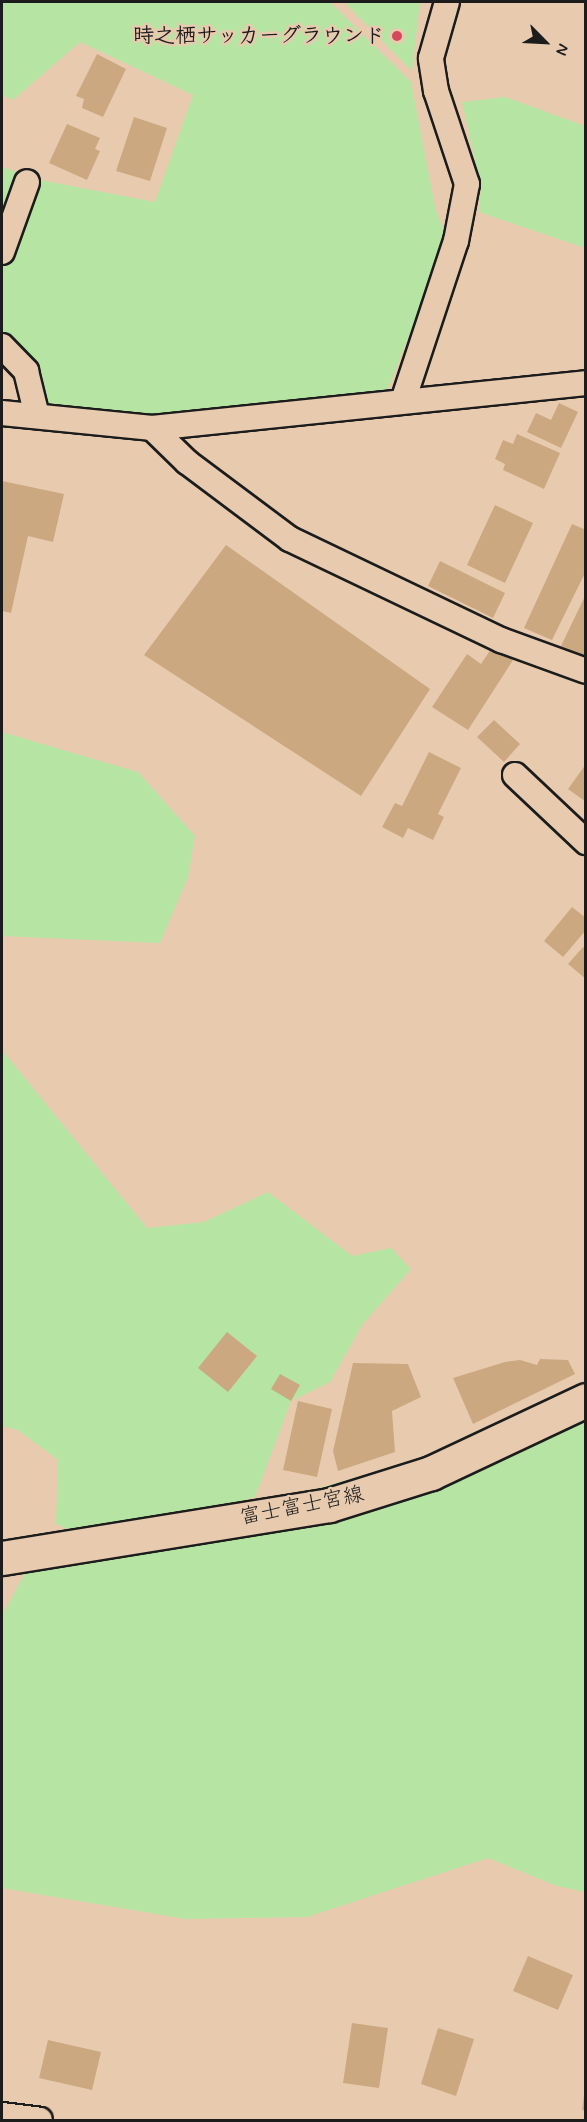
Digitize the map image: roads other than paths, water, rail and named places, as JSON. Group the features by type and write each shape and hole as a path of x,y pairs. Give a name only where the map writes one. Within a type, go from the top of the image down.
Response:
{"main road":[{"name":"富士富士宮線","path":"2,1558 329,1505 431,1473 585,1400"}],"street":[{"path":"403,401 456,241 467,184 436,92 431,58 447,2"},
{"path":"2,252 27,182"},
{"path":"2,346 26,371 37,416"},
{"path":"2,413 152,428 585,383"},
{"path":"152,428 187,462 290,539 501,640 585,671"},
{"path":"515,775 585,842"},
{"path":"2,2115 40,2121"}],"place":[{"name":"時之栖サッカーグラウンド","path":"397,36"}]}
